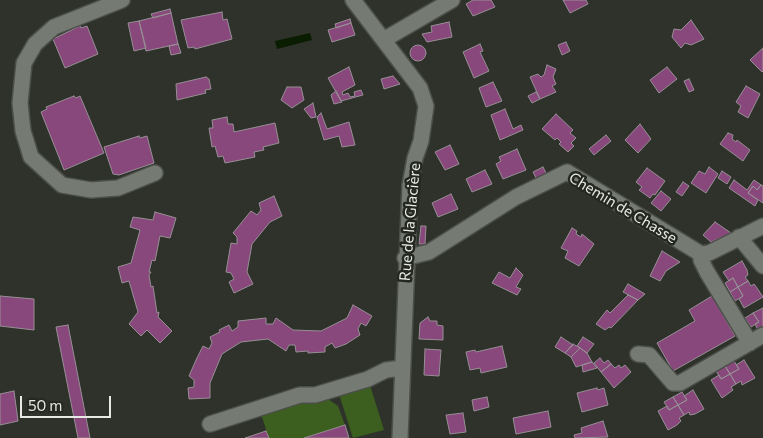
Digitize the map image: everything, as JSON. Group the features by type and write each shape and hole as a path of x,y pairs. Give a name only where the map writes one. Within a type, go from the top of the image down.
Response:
{"street":[{"path":"122,0 54,27 35,44 24,63 20,103 23,131 31,157 62,185 91,190 118,188 155,173"},
{"name":"Rue de la Glacière","path":"353,0 385,39 420,88 426,106 421,141 410,185 405,258 400,438"},
{"path":"385,39 452,0"},
{"name":"Chemin de Chasse","path":"405,258 429,252 516,197 567,172 701,254"},
{"path":"638,354 649,355 673,383 680,383 756,339 707,272 701,254 709,253 763,226"},
{"path":"739,237 763,266"},
{"path":"210,424 300,395 315,395 368,379 386,370 402,368"}],"green space":[{"path":"369,382 384,430 353,438 338,391"},
{"path":"325,397 338,406 345,425 304,438 269,438 260,411"}],"shaded area":[{"path":"310,33 312,40 277,49 275,41"}],"building":[{"path":"473,0 491,0 495,7 473,16 466,4"},
{"path":"563,0 586,0 588,4 570,13"},
{"path":"170,9 171,13 153,18 151,14"},
{"path":"222,12 223,20 227,19 232,39 195,49 194,47 188,48 181,20"},
{"path":"171,13 178,44 146,51 139,21"},
{"path":"350,19 351,23 336,28 335,24"},
{"path":"691,20 704,39 691,45 685,43 681,48 672,37 674,29 681,30"},
{"path":"139,21 146,48 134,51 128,23"},
{"path":"449,22 452,37 427,42 422,34 432,32 431,26"},
{"path":"351,23 355,35 332,42 328,30"},
{"path":"80,26 81,28 87,26 98,54 65,68 53,39"},
{"path":"566,42 570,51 562,55 558,45"},
{"path":"178,44 181,53 171,55 169,46"},
{"path":"480,44 483,51 480,52 489,71 474,78 463,52"},
{"path":"418,45 426,53 418,61 410,53"},
{"path":"763,48 763,71 762,72 750,60"},
{"path":"547,65 556,69 553,77 556,84 552,86 556,92 540,99 530,77 538,74 541,77 544,75"},
{"path":"349,67 355,85 342,92 343,95 348,93 350,97 355,96 354,92 361,90 363,95 341,101 328,78"},
{"path":"667,67 677,79 659,93 650,80"},
{"path":"393,76 400,84 384,89 381,79"},
{"path":"206,77 209,79 211,89 205,90 206,93 177,100 176,84"},
{"path":"689,79 694,90 689,92 684,81"},
{"path":"493,82 502,101 486,107 479,88"},
{"path":"746,86 760,94 748,118 738,112 741,106 736,102"},
{"path":"287,87 301,87 304,100 292,108 281,100"},
{"path":"336,91 342,102 334,104 331,95"},
{"path":"536,92 540,99 532,103 528,96"},
{"path":"74,96 76,98 80,96 104,153 64,170 41,112 47,109 46,107"},
{"path":"313,103 316,117 311,118 304,109"},
{"path":"505,109 513,129 521,125 523,130 500,140 491,115"},
{"path":"321,113 327,129 349,122 355,145 342,147 339,136 324,140 317,117"},
{"path":"556,114 573,130 570,133 576,138 571,143 574,146 568,152 559,144 561,142 557,138 555,140 542,129"},
{"path":"227,117 228,124 233,124 234,132 275,123 279,143 263,147 264,150 254,152 255,157 225,163 223,156 218,157 215,146 212,147 209,128 213,128 212,120"},
{"path":"640,124 651,139 638,153 625,140"},
{"path":"728,133 733,135 732,139 736,142 737,140 750,150 743,161 720,144"},
{"path":"606,135 611,141 594,155 589,149"},
{"path":"139,136 140,138 147,136 154,163 119,175 113,174 104,147"},
{"path":"450,145 459,164 445,170 435,152"},
{"path":"517,149 526,170 503,179 496,164 501,161 499,157"},
{"path":"543,167 547,175 537,180 533,172"},
{"path":"709,167 718,174 706,193 691,183 699,171 705,174"},
{"path":"647,168 665,181 655,195 653,194 650,198 639,190 642,187 636,182"},
{"path":"485,170 492,184 472,192 466,179"},
{"path":"722,171 731,177 727,184 718,178"},
{"path":"734,180 747,190 754,180 761,185 757,190 753,186 748,193 758,200 755,206 729,188"},
{"path":"683,182 689,186 682,196 676,192"},
{"path":"761,185 763,186 763,203 748,193 753,186 757,190"},
{"path":"661,191 671,199 661,211 651,203"},
{"path":"451,194 458,209 438,217 432,203"},
{"path":"274,196 282,216 270,222 252,244 247,272 253,284 234,293 229,282 234,279 231,273 226,272 231,243 237,244 237,237 233,233 251,211 257,215 261,210 259,203"},
{"path":"155,212 176,218 170,238 160,236 155,261 152,260 149,272 151,272 149,275 151,287 153,286 157,313 159,312 158,317 172,331 160,343 147,330 141,336 129,324 138,312 129,281 122,283 118,267 131,263 140,230 130,227 133,217 153,220"},
{"path":"715,222 731,233 711,242 703,235"},
{"path":"421,226 426,226 425,244 419,244"},
{"path":"572,228 577,231 576,234 581,237 582,234 594,244 579,266 565,258 568,251 561,248"},
{"path":"662,251 680,262 666,271 660,281 650,276"},
{"path":"742,261 747,270 748,275 745,277 748,281 738,287 733,278 729,281 723,272"},
{"path":"516,268 523,275 516,287 521,289 517,295 492,283 499,272 510,278"},
{"path":"733,278 738,287 730,292 725,283"},
{"path":"748,281 751,286 754,284 763,297 744,308 739,299 743,296 738,287"},
{"path":"628,284 645,294 638,300 623,292"},
{"path":"738,287 743,296 735,301 730,292"},
{"path":"628,295 638,300 611,328 609,327 605,330 596,324 607,310 610,313"},
{"path":"0,296 34,299 34,330 0,326"},
{"path":"712,296 735,336 673,371 657,343 695,321 689,310"},
{"path":"353,305 372,316 366,326 361,323 358,329 360,335 346,344 335,348 332,343 325,347 325,352 308,353 308,351 296,352 295,345 289,345 286,351 268,339 241,342 222,354 210,383 210,398 189,399 188,388 194,387 194,380 189,376 203,346 209,349 212,343 210,337 220,332 219,330 229,325 232,331 238,327 238,321 266,318 266,324 273,324 276,318 293,330 321,331 347,318"},
{"path":"763,308 763,330 759,332 755,324 759,322 753,313"},
{"path":"753,313 759,322 751,327 745,318"},
{"path":"428,317 430,321 437,321 437,325 443,326 443,340 419,339 420,323"},
{"path":"68,325 90,438 78,438 56,327"},
{"path":"561,337 573,345 565,353 555,347"},
{"path":"583,337 594,344 587,353 577,346"},
{"path":"573,344 580,348 571,357 565,353"},
{"path":"502,346 507,367 481,373 480,368 470,370 466,352 475,350 476,352"},
{"path":"580,348 587,353 592,362 576,367 571,357"},
{"path":"425,349 441,350 439,376 424,375"},
{"path":"600,358 604,363 608,360 611,364 601,372 594,363"},
{"path":"744,360 755,378 742,385 741,381 736,384 730,374 739,369 736,365"},
{"path":"734,361 739,369 730,374 725,366"},
{"path":"592,362 597,368 583,372 582,365"},
{"path":"611,364 615,368 619,365 621,368 625,365 631,372 614,388 601,372"},
{"path":"725,366 730,374 721,379 716,371"},
{"path":"730,374 736,384 731,387 733,390 722,398 711,380 719,375 721,379"},
{"path":"597,388 598,390 604,388 608,405 582,412 577,393"},
{"path":"693,390 704,409 695,414 690,415 689,412 684,415 678,405 687,400 684,396"},
{"path":"14,391 18,421 0,425 0,394"},
{"path":"682,392 687,400 678,405 673,397"},
{"path":"487,397 489,407 474,411 472,400"},
{"path":"673,397 678,405 669,410 664,402"},
{"path":"678,405 684,415 679,418 681,421 677,425 668,430 658,411 667,406 669,410"},
{"path":"548,411 551,427 516,434 513,418"},
{"path":"463,413 466,432 450,434 446,415"},
{"path":"603,421 608,437 575,438 574,435 582,433 581,428"},
{"path":"345,425 349,438 304,438"},
{"path":"266,431 269,438 245,438"}]}
